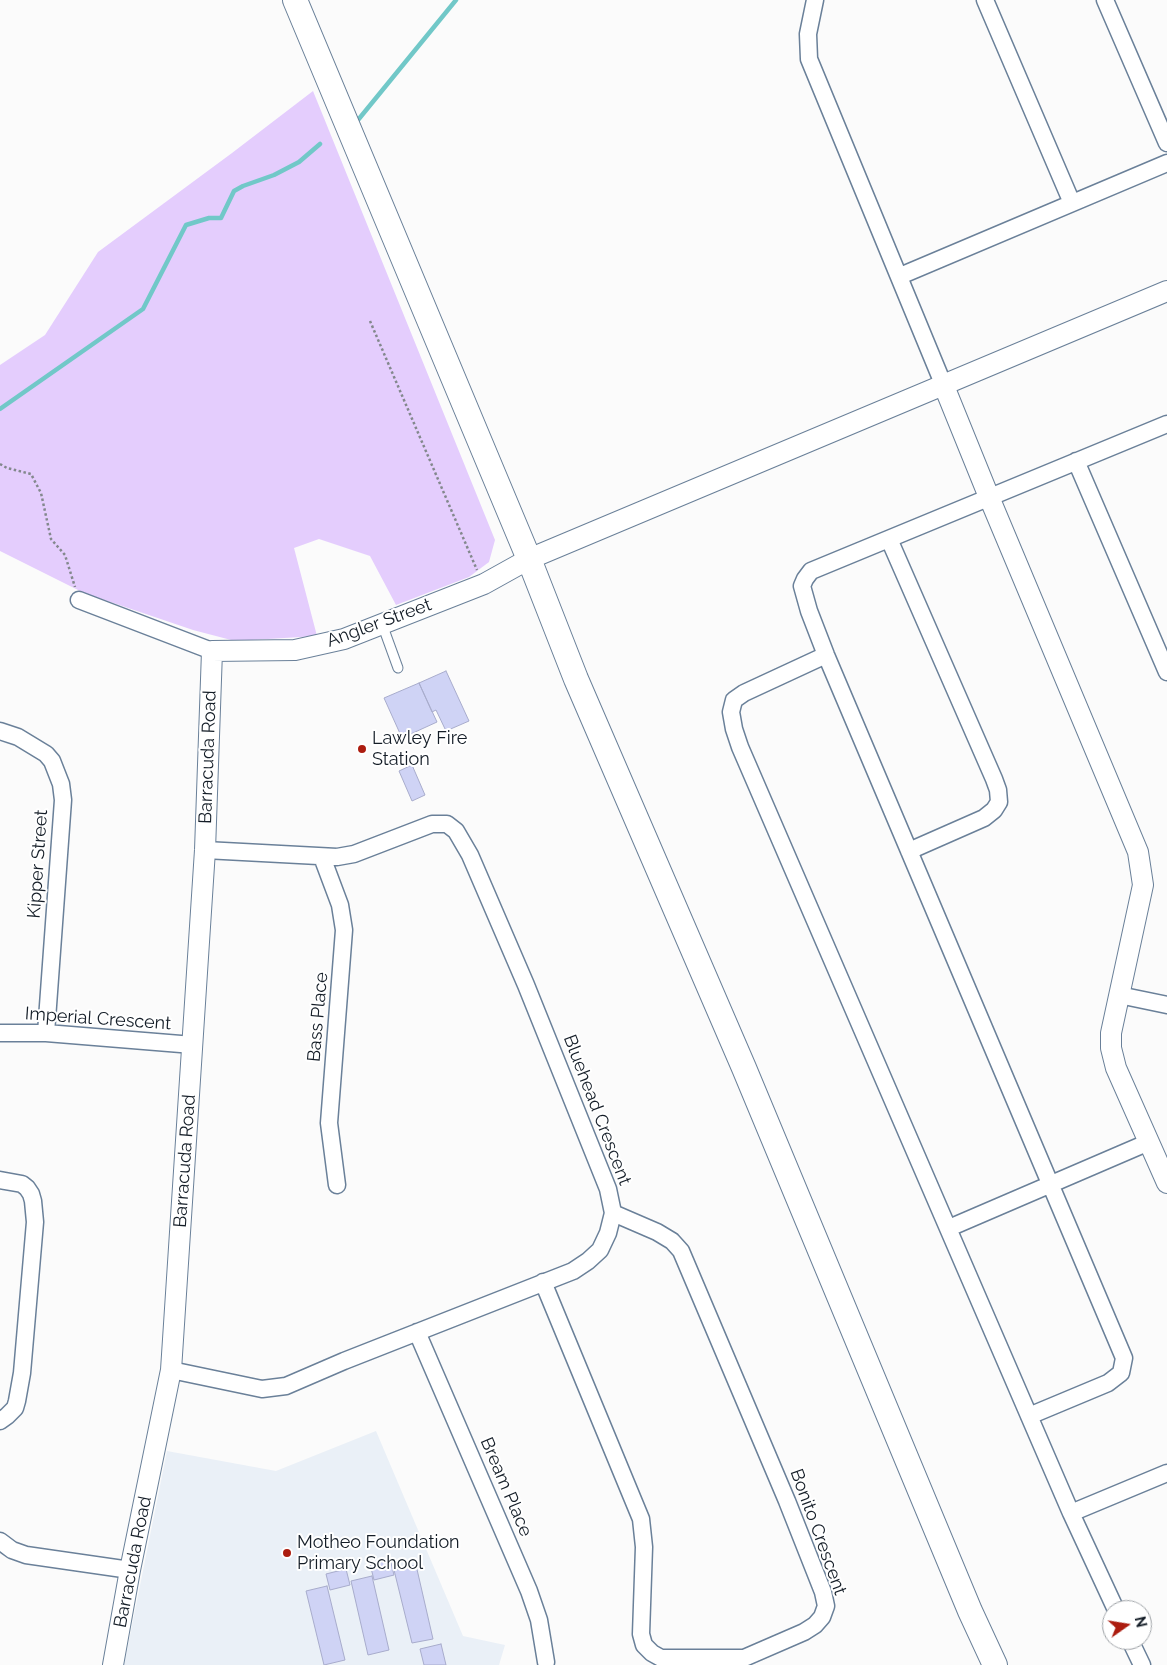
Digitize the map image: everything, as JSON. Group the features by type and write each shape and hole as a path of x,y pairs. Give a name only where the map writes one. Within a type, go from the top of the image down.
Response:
{"main road":[{"path":"295,0 529,559 576,679 728,1033 970,1611 995,1665"}],"street":[{"path":"814,0 808,34 809,59 900,276 989,497 1138,852 1142,868 1143,886 1111,1033 1111,1048 1116,1068 1167,1183"},
{"path":"985,0 1072,203"},
{"path":"1106,0 1167,143"},
{"path":"900,276 1167,163"},
{"name":"Angler Street","path":"79,600 212,651 295,650 344,638 484,584 529,559 1167,291"},
{"path":"1029,1416 1108,1383 1121,1373 1124,1358 826,655 802,586 811,571 1167,424"},
{"path":"1076,461 1167,672"},
{"path":"889,539 994,779 998,790 999,802 994,810 984,818 909,851"},
{"name":"Barracuda Road","path":"113,1665 130,1570 171,1370 205,850 212,651"},
{"path":"826,655 744,693 734,700 732,723 744,756 1029,1416 1111,1600"},
{"name":"Kipper Street","path":"0,731 18,737 46,754 52,761 61,784 63,800 46,1033"},
{"name":"Bluehead Crescent","path":"171,1370 262,1389 286,1386 573,1271 588,1262 600,1250 608,1233 613,1213 608,1189 526,985 470,855 456,831 447,824 432,824 354,854 337,857 205,850"},
{"name":"Bass Place","path":"322,857 340,905 344,930 329,1123 337,1185"},
{"path":"1119,996 1167,1005"},
{"name":"Imperial Crescent","path":"0,1033 46,1033 193,1045"},
{"path":"949,1228 1149,1142"},
{"path":"0,1180 22,1184 27,1188 33,1201 35,1222 22,1373 14,1408 0,1421"},
{"name":"Bonito Crescent","path":"543,1282 641,1519 644,1548 641,1634 644,1645 661,1658 744,1658 804,1632 815,1625 822,1617 826,1606 823,1592 787,1501 681,1251 672,1241 657,1232 613,1213"},
{"name":"Bream Place","path":"417,1332 529,1591 539,1620 546,1662"},
{"path":"1072,1514 1167,1473"},
{"path":"0,1541 12,1550 26,1555 130,1570"},
{"path":"1135,1650 1142,1665"}],"lane":[{"path":"382,624 398,668"}],"path":[{"path":"370,321 484,584"},
{"path":"0,464 7,468 31,474 41,493 51,539 65,555 79,600"}],"shaded area":[{"path":"313,91 495,540 489,562 469,577 396,605 370,556 319,539 294,548 317,636 235,641 193,630 84,593 0,551 0,365 45,335 98,252"},
{"name":"Motheo Foundation Primary School","path":"376,1431 463,1636 505,1645 499,1665 124,1665 167,1451 276,1471"}],"building":[{"path":"446,671 469,721 446,731 436,710 432,712 419,683"},
{"path":"419,683 437,722 402,738 384,698"},
{"path":"412,765 425,795 412,801 399,771"},
{"path":"390,1559 394,1575 374,1580 370,1564"},
{"path":"416,1565 433,1639 412,1643 394,1570"},
{"path":"346,1569 350,1585 330,1590 326,1574"},
{"path":"372,1576 389,1650 368,1655 351,1581"},
{"path":"327,1586 345,1660 324,1665 306,1591"},
{"path":"441,1644 446,1665 424,1665 420,1649"}],"waterway":[{"path":"358,120 456,0"},
{"path":"0,409 143,309 186,225 209,218 221,218 234,191 274,175 299,162 320,144"}],"place":[{"name":"Lawley Fire Station","path":"362,749"},
{"name":"Motheo Foundation Primary School","path":"287,1553"}]}
